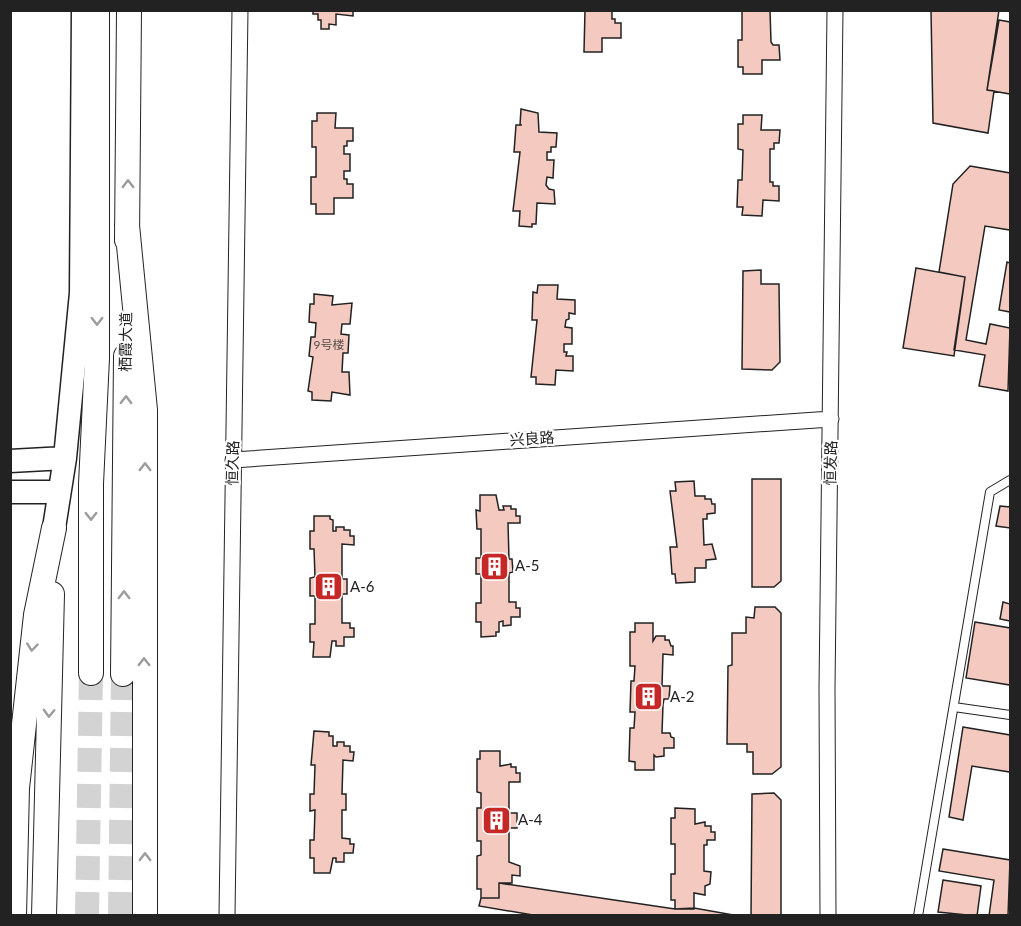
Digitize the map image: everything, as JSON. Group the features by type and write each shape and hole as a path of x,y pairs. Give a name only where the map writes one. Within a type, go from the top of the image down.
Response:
{"main road":[{"name":"栖霞大道","path":"91,673 91,484 97,358 97,10"},
{"name":"栖霞大道","path":"123,674 129,10"},
{"path":"128,225 145,410 145,915"},
{"path":"14,915 17,788 36,615 54,528"},
{"path":"44,915 54,528"}],"street":[{"path":"54,528 65,458 81,293 83,10"},
{"name":"恒久路","path":"227,915 240,10"},
{"name":"恒发路","path":"828,915 827,688 835,10"},
{"name":"兴良路","path":"233,460 831,419"},
{"path":"10,461 65,458"},
{"path":"10,492 59,492"}],"lane":[{"path":"918,915 990,492 1011,480"},
{"path":"954,707 1011,716"}],"building":[{"path":"313,10 353,10 353,16 336,14 336,25 329,24 329,29 321,29 321,20 318,20 318,14 313,14"},
{"path":"585,10 612,10 612,19 615,19 615,23 621,23 621,38 602,38 602,52 584,52"},
{"path":"742,10 770,10 771,42 773,45 779,45 780,60 762,60 762,74 743,74 743,67 738,67 738,40 742,40"},
{"path":"931,10 999,10 987,90 994,91 988,133 933,123"},
{"path":"999,20 1010,22 1010,94 987,90"},
{"path":"521,109 538,113 539,132 557,133 556,147 551,147 551,152 547,152 547,160 554,160 553,178 547,177 546,185 549,189 554,190 555,204 537,203 536,224 532,224 532,227 519,226 520,211 513,211 520,152 514,152 516,125 520,125"},
{"path":"317,113 336,113 335,128 353,128 353,141 347,141 347,146 344,146 344,154 350,154 350,171 344,171 344,179 347,179 347,184 353,184 353,198 334,198 334,214 316,214 316,204 311,204 311,177 316,177 316,147 312,147 312,121 317,121"},
{"path":"743,115 762,115 761,130 780,130 779,143 774,143 774,149 770,149 770,182 773,182 773,186 779,186 779,201 763,200 762,216 742,215 743,207 737,207 738,180 742,180 743,150 738,149 738,124 743,124"},
{"path":"970,166 1010,173 1010,230 985,226 966,340 986,344 990,324 1010,328 1008,391 979,386 985,355 954,350 965,277 939,272 953,184"},
{"path":"1007,262 1010,263 1010,312 999,310"},
{"path":"916,268 965,277 954,356 903,348"},
{"path":"761,270 761,284 779,284 780,362 772,370 742,369 743,271"},
{"path":"538,285 558,285 557,299 575,300 575,314 569,313 565,327 572,328 572,344 564,344 566,356 573,356 573,371 556,370 555,385 536,384 536,377 531,377 537,320 532,320 533,292 537,293"},
{"path":"314,294 333,296 332,305 352,303 350,324 342,324 341,334 349,335 348,353 343,353 342,372 349,372 350,395 332,392 331,401 312,400 312,392 308,391 313,357 309,356 311,337 315,337 316,323 309,322 310,304 314,304"},
{"path":"752,479 781,479 781,581 774,587 752,587"},
{"path":"694,481 695,496 705,496 705,499 711,499 712,504 715,504 715,513 707,514 707,519 703,519 704,545 712,544 716,559 706,560 706,568 695,568 695,582 676,583 675,574 672,574 670,547 677,547 670,491 676,491 675,482"},
{"name":"A-5","path":"480,495 496,495 499,510 504,510 503,506 511,506 511,509 516,509 516,516 520,516 520,523 508,523 509,559 512,559 513,572 509,573 509,602 516,602 516,608 520,608 520,617 511,617 511,625 503,626 503,621 499,622 499,632 496,632 496,636 481,637 481,622 476,622 476,603 481,603 481,574 476,574 476,558 481,558 481,529 477,529 476,510 480,511"},
{"path":"1000,506 1010,507 1010,528 996,526"},
{"name":"A-6","path":"314,516 330,516 333,520 333,531 336,531 336,527 344,527 344,530 350,530 350,536 354,536 354,545 342,544 342,579 347,579 347,594 342,594 342,623 350,623 350,628 354,628 354,637 344,637 344,646 336,646 336,641 332,641 330,657 313,657 314,642 310,642 310,624 315,624 315,596 310,596 310,578 315,577 314,549 310,549 310,531 314,531"},
{"path":"1003,602 1010,604 1010,621 1000,619"},
{"path":"755,607 775,607 781,613 781,767 772,774 753,774 753,752 747,752 747,744 727,744 728,666 732,665 732,633 746,633 746,617 754,618"},
{"path":"975,622 1010,628 1010,685 966,678"},
{"name":"A-2","path":"635,623 653,623 653,641 656,636 665,636 665,640 669,640 673,646 673,655 663,654 662,686 670,686 669,699 664,699 662,733 670,733 674,738 674,748 664,748 664,756 654,755 654,770 635,770 635,762 629,761 630,728 634,728 635,712 630,712 631,681 634,681 635,666 630,666 630,632 635,632"},
{"path":"963,727 1010,735 1010,772 972,766 963,820 949,817"},
{"path":"314,731 329,732 329,736 333,736 333,746 337,746 337,742 344,742 344,746 350,746 350,752 354,752 353,761 343,760 342,794 346,794 346,810 342,810 342,838 350,839 350,844 354,844 353,853 344,853 344,862 336,862 336,858 333,858 330,873 314,873 314,858 310,858 310,840 314,840 315,810 310,811 310,794 314,794 315,765 311,765"},
{"name":"A-4","path":"480,751 500,751 500,766 511,764 511,767 516,767 516,773 520,773 520,782 509,782 509,813 517,813 517,828 509,828 509,862 520,866 520,876 512,875 512,883 499,883 499,898 481,898 481,889 477,889 477,856 481,855 481,841 477,841 477,808 481,808 481,793 477,792 477,759 480,759"},
{"path":"774,793 781,800 781,916 751,916 752,794"},
{"path":"675,808 695,809 695,824 705,822 705,826 711,826 711,832 715,832 715,840 707,840 707,845 704,845 704,871 711,872 710,884 705,886 705,895 694,893 694,909 675,909 675,900 671,900 671,874 675,874 675,844 671,844 671,818 675,818"},
{"path":"943,849 1010,860 1008,916 989,916 994,880 939,871"},
{"path":"943,880 981,886 977,916 938,912"},
{"path":"499,883 739,916 539,916 479,906 481,898 499,898"}],"tunnel":[{"path":"87,916 91,673"},
{"path":"120,916 123,674"}],"place":[{"name":"A-5","path":"494,566"},
{"name":"A-6","path":"329,587"},
{"name":"A-2","path":"649,697"},
{"name":"A-4","path":"497,820"}]}
